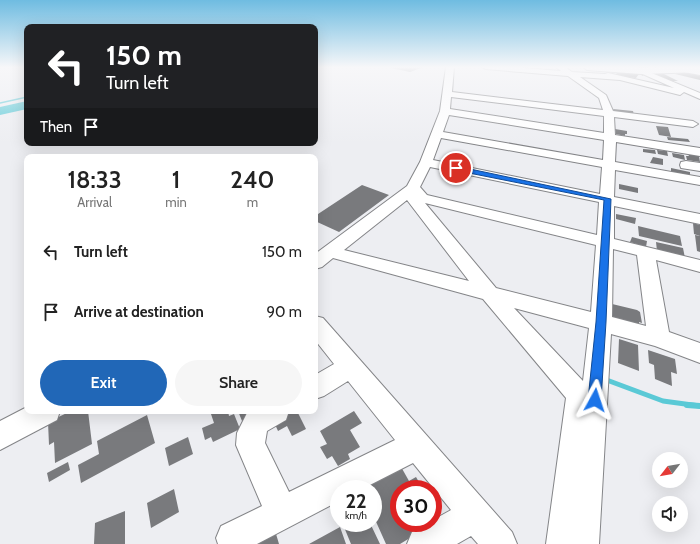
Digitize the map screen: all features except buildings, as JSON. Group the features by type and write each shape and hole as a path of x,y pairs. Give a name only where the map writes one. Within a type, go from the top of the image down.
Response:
{"street":[{"path":"563,544 578,488 601,322 610,137 609,114 603,97 599,92"},
{"path":"700,96 685,93 683,108 700,135"},
{"path":"323,258 410,190 426,162 445,111 448,94 609,114 669,125 693,124"},
{"path":"445,111 700,152"},
{"path":"436,134 700,181"},
{"path":"426,162 700,219"},
{"path":"686,165 700,167"},
{"path":"410,190 422,198 700,266"},
{"path":"410,190 489,293 579,395 578,488 582,544"},
{"path":"645,252 659,338"},
{"path":"323,258 489,293 659,338 700,352"},
{"path":"318,328 500,544"},
{"path":"318,386 351,367"},
{"path":"0,436 41,414"},
{"path":"271,414 257,422 251,433 250,445 282,513"},
{"path":"233,538 417,445"},
{"path":"424,544 475,515"}],"waterway":[{"path":"0,103 24,98"},
{"path":"0,111 24,106"},
{"path":"604,379 663,401 700,406 687,405"}],"route":[{"path":"456,168 608,199 595,400"}]}
